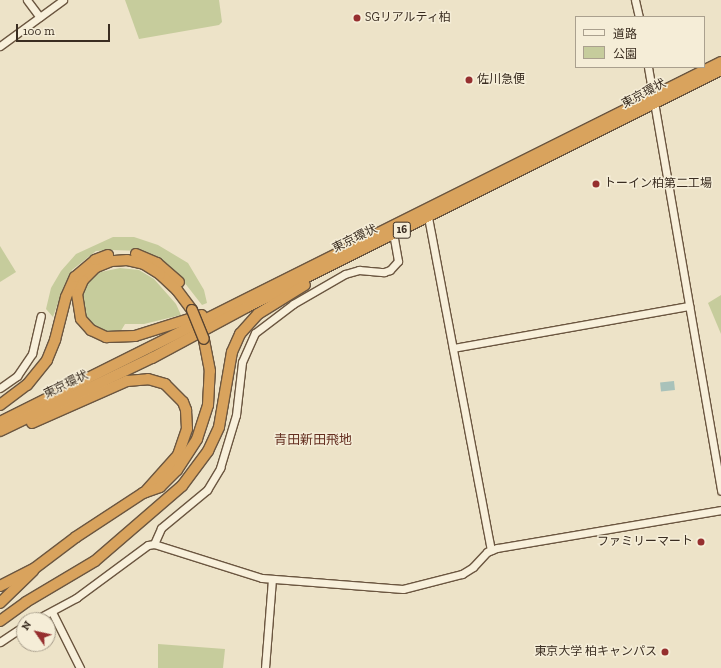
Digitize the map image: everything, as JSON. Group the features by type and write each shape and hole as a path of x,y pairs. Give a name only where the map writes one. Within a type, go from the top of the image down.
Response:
{"highway":[{"name":"東京環状","path":"0,431 152,358 343,259 428,217 653,100 721,62"},
{"name":"東京環状","path":"0,422 226,307 653,100 721,70"},
{"path":"0,405 18,393 39,372 55,340 69,289 81,271 95,260 127,253 150,259 176,279 195,309 207,338 217,378 211,419 200,446 171,493"},
{"path":"0,614 26,602 95,562 140,525 190,476 214,440 223,413 232,352 246,326 266,308 343,259"},
{"path":"195,309 168,280 144,264 128,260 103,264 89,273 79,287 77,294 78,312 91,330 102,336 121,338 162,329 226,307"},
{"path":"0,586 35,568 76,537 143,493 160,487 177,470 192,448 201,429 210,383 207,338"},
{"path":"0,431 23,427 127,381 148,379 165,384 183,402 186,410 188,429 178,455 143,493"},
{"path":"0,602 24,582 35,568"},
{"path":"0,622 26,602"}],"street":[{"path":"27,0 40,17"},
{"path":"0,46 63,0"},
{"path":"635,0 639,16"},
{"path":"648,68 721,491"},
{"path":"428,217 490,550"},
{"path":"52,612 76,598 137,552 154,544 161,528 206,490 220,468 236,415 242,362 255,333 293,304 345,274 359,270 384,272 390,270 398,261 393,234"},
{"path":"453,348 689,306"},
{"path":"0,388 17,376 32,354 41,316"},
{"path":"154,544 272,579 411,588 462,574 490,550 721,510"},
{"path":"265,668 272,579"},
{"path":"56,620 80,668"},
{"path":"0,642 16,631"}],"green space":[{"path":"125,0 219,0 222,22 219,25 139,39"},
{"path":"113,237 134,237 158,245 188,263 204,290 207,303 202,305 184,282 158,258 143,251 96,251 72,270 64,286 53,317 46,309 51,288 61,271 76,254"},
{"path":"0,246 16,272 0,282"},
{"path":"120,268 139,270 154,279 176,304 181,315 144,324 125,324 119,334 106,333 86,322 80,296 85,283 96,273"},
{"path":"721,295 721,334 708,303"},
{"path":"158,644 225,649 223,668 158,668"}],"water":[{"path":"674,381 675,390 661,391 660,382"}],"place":[{"name":"SGリアルティ柏","path":"357,18"},
{"name":"佐川急便","path":"469,80"},
{"name":"トーイン柏第二工場","path":"596,184"},
{"name":"ファミリーマート","path":"701,542"},
{"name":"東京大学 柏キャンパス","path":"665,652"}],"district":[{"name":"青田新田飛地","path":"313,440"}]}
